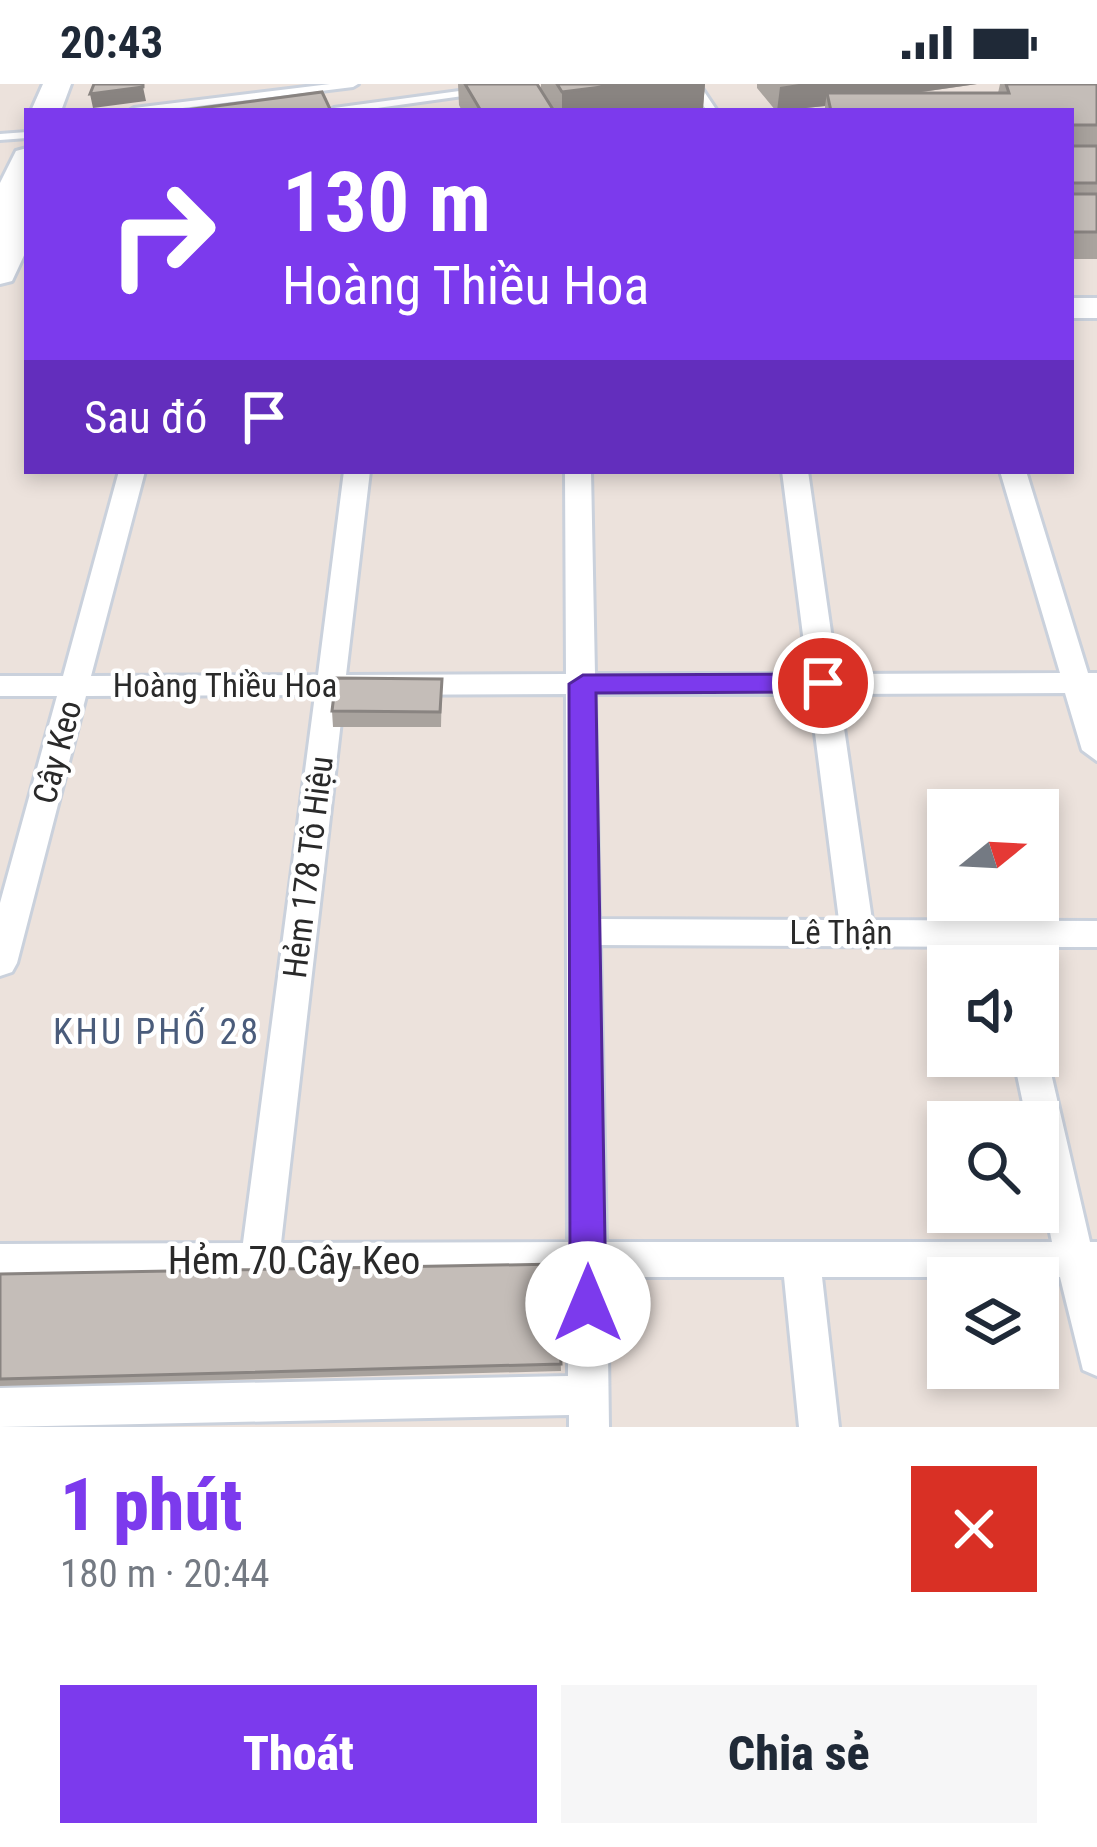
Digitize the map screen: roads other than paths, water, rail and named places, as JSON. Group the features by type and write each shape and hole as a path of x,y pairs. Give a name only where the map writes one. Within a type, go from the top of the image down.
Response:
{"main road":[{"path":"0,218 24,164"},
{"path":"7,291 24,222"}],"street":[{"name":"Cây Keo","path":"0,963 131,474"},
{"name":"Hẻm 178 Tô Hiệu","path":"260,1262 357,474"},
{"path":"0,1408 231,1415 589,1411 578,474"},
{"path":"795,474 857,932"},
{"path":"1014,474 1087,682 1097,750"},
{"name":"Hoàng Thiều Hoa","path":"0,686 1087,682"},
{"name":"Lê Thận","path":"585,932 857,932 965,945"},
{"name":"Lê Thận","path":"1034,945 1097,934"},
{"path":"1036,1077 1086,1259 1097,1357"},
{"path":"801,1258 818,1427"},
{"name":"Hẻm 70 Cây Keo","path":"0,1261 1086,1259"}],"lane":[{"path":"158,108 353,84"},
{"path":"356,108 489,90"}],"district":[{"name":"KHU PHỐ 28","path":"157,1032"}]}
